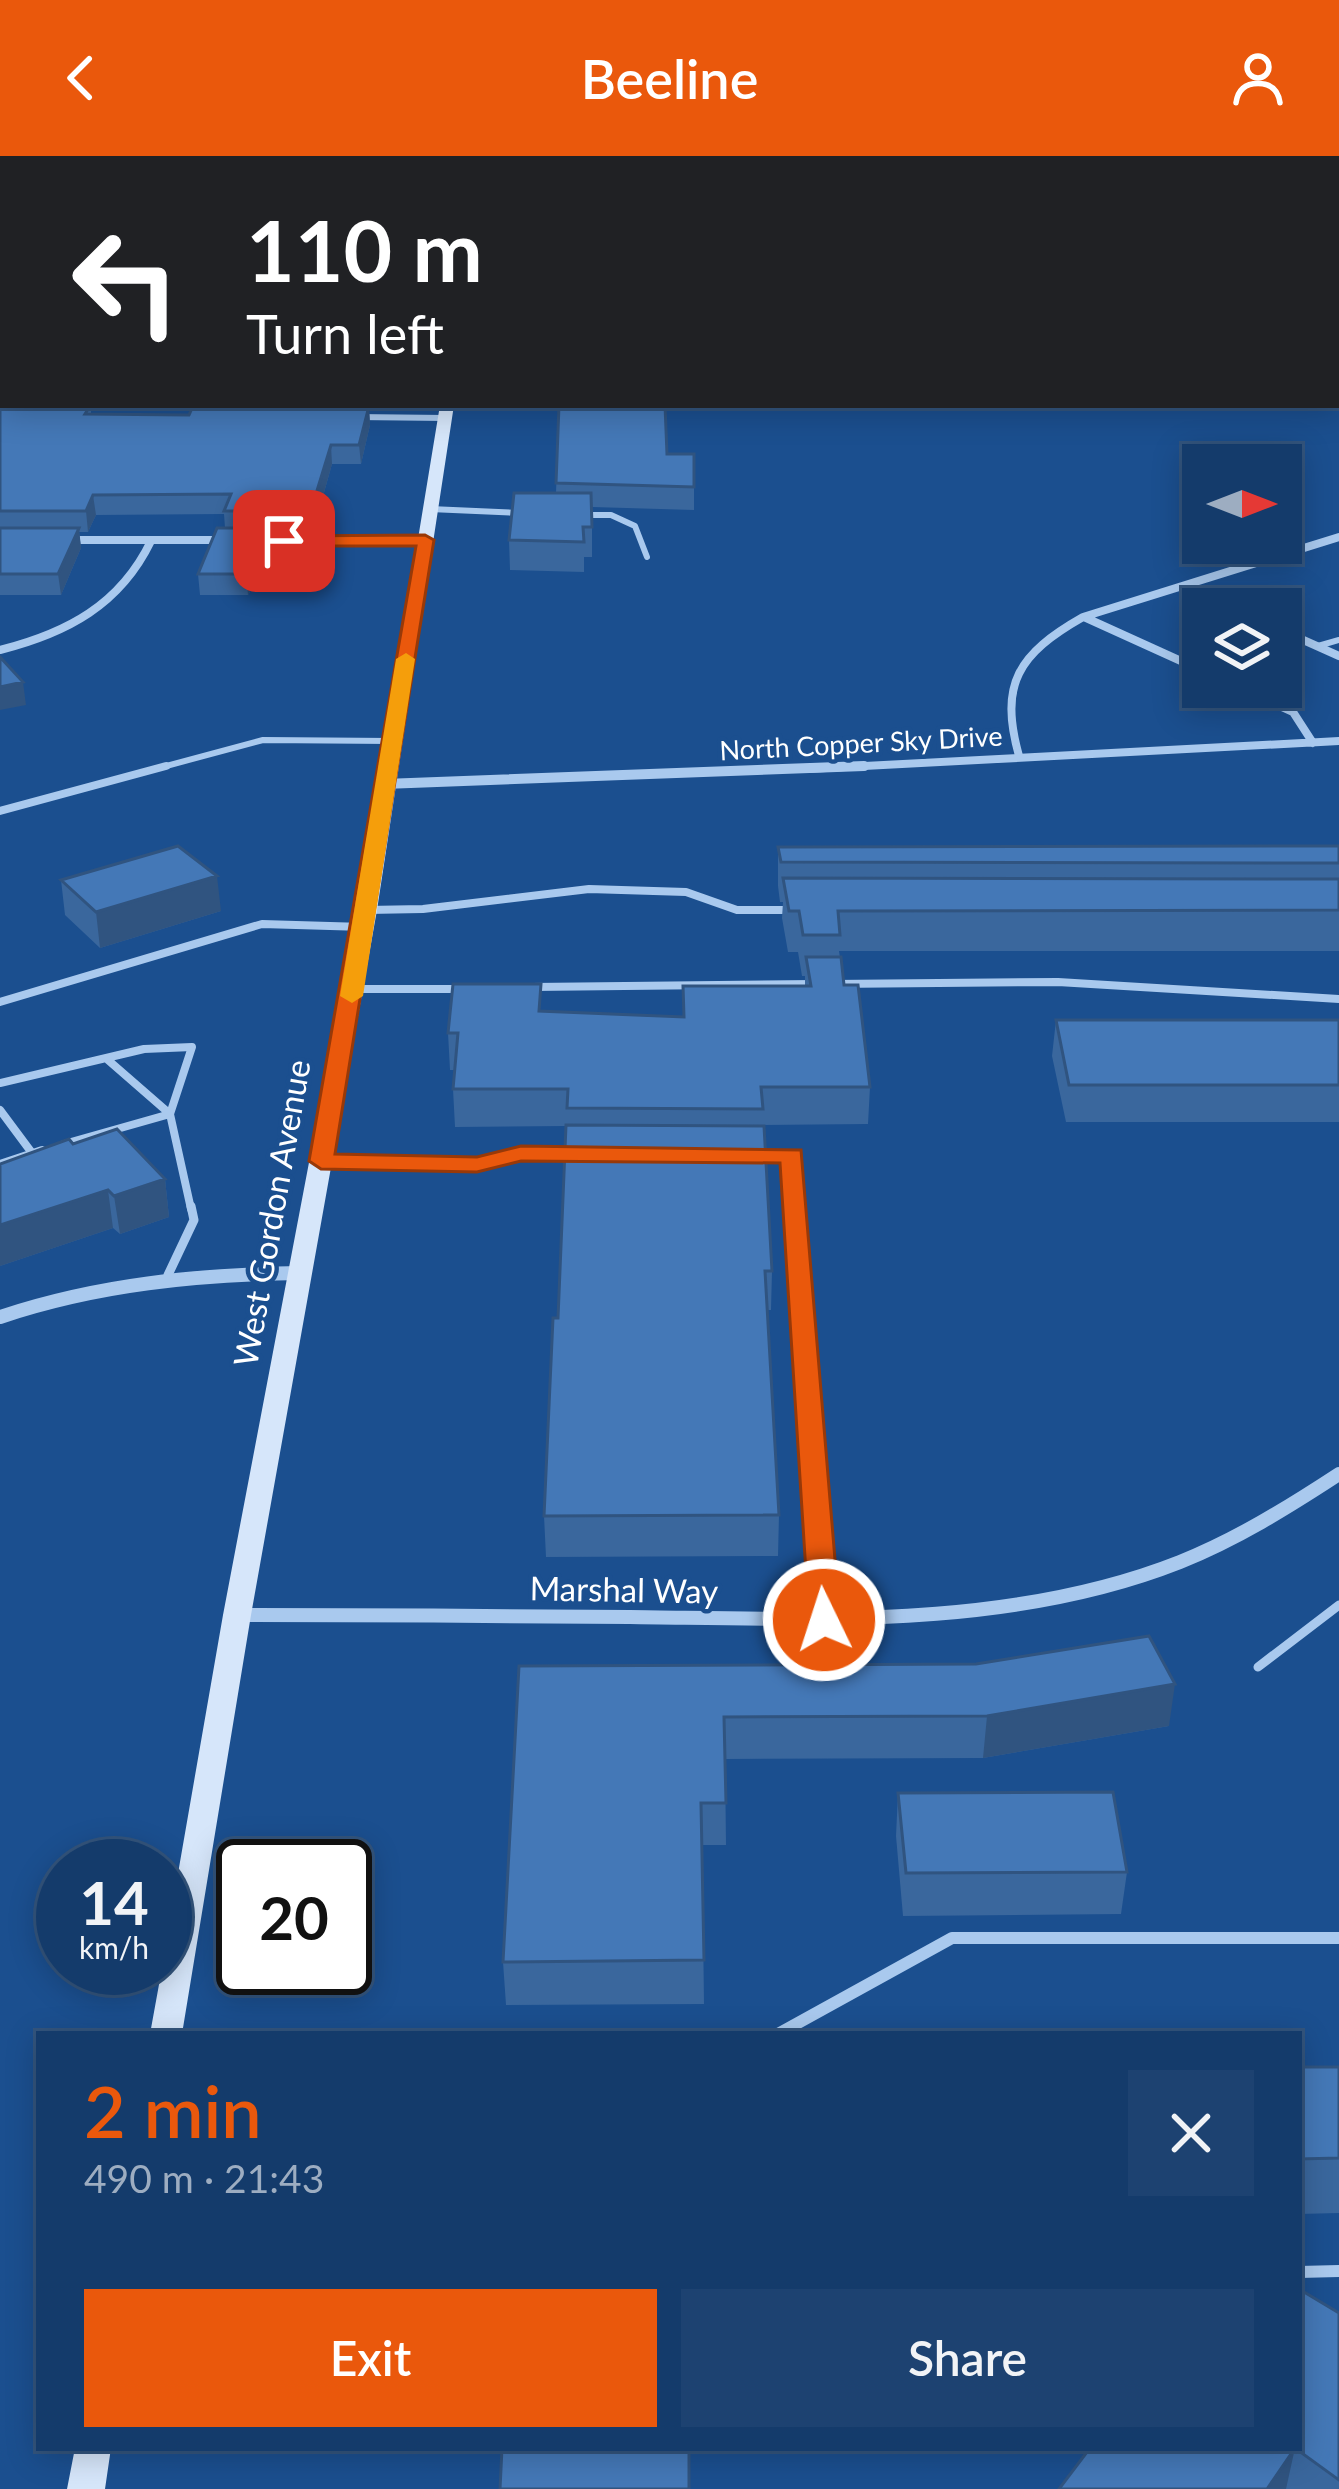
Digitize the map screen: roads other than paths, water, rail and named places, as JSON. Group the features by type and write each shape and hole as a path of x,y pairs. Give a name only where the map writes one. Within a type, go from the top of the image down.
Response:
{"main road":[{"name":"West Gordon Avenue","path":"167,2031 237,1615 353,989 446,411"},
{"path":"86,2489 92,2451"}],"street":[{"path":"353,417 446,411"},
{"path":"1019,756 1006,715 1026,659 1046,636 1083,617 1339,537"},
{"path":"0,540 425,540"},
{"path":"0,650 92,616 134,578 151,541"},
{"path":"1182,586 1187,588"},
{"path":"1083,617 1182,662"},
{"path":"1302,639 1339,656"},
{"path":"1284,708 1293,712 1313,743"},
{"name":"North Copper Sky Drive","path":"384,784 658,777 1339,741"},
{"path":"0,1317 64,1293 168,1275 302,1273"},
{"name":"Marshal Way","path":"237,1615 824,1620 957,1615 1144,1579 1297,1507 1339,1474"}],"lane":[{"path":"430,509 525,514"},
{"path":"568,514 611,515 634,526 647,557"},
{"path":"1318,646 1339,640"},
{"path":"0,811 263,740 392,741"},
{"path":"0,1002 262,924 365,919 590,889 686,892 737,910 807,910"},
{"path":"529,988 1058,982 1339,999"},
{"path":"353,989 482,988"},
{"path":"0,1083 31,1081 157,1043 192,1047 170,1114 194,1220 168,1275"},
{"path":"108,1060 170,1114"},
{"path":"0,1110 32,1153"},
{"path":"0,1164 170,1114"},
{"path":"321,1161 477,1164 521,1154 589,1154"},
{"path":"747,1155 792,1155 824,1620"},
{"path":"1258,1667 1339,1605"},
{"path":"783,2031 952,1938 1339,1938"},
{"path":"1302,2272 1339,2271"}]}
